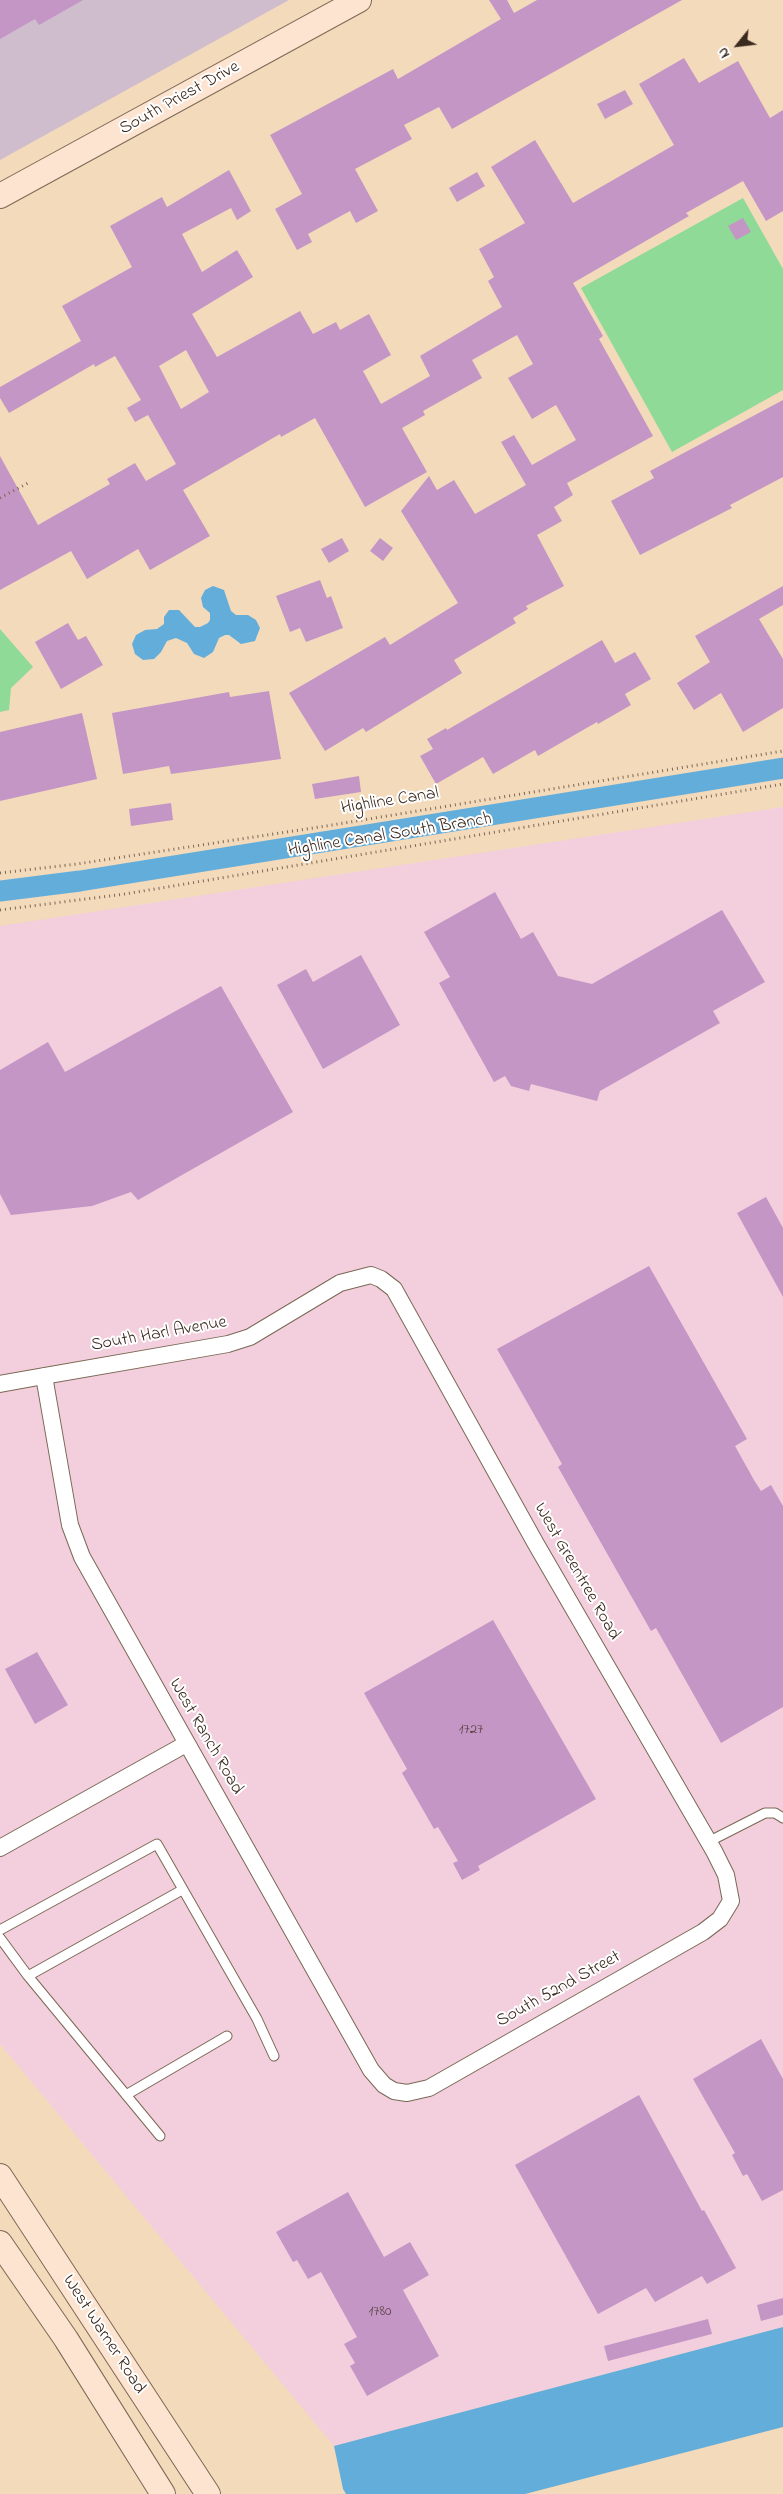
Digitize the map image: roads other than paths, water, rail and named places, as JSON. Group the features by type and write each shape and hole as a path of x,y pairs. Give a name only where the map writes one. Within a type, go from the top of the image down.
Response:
{"main road":[{"name":"South Priest Drive","path":"0,196 359,0"},
{"name":"West Warner Road","path":"0,2177 208,2494"},
{"name":"West Warner Road","path":"0,2243 71,2347 163,2494"}],"street":[{"name":"South Harl Avenue","path":"0,1384 228,1344 250,1337 340,1284 371,1275"},
{"name":"West Greentree Road","path":"371,1275 382,1279 394,1289 536,1544 708,1842 726,1875 731,1901"},
{"name":"West Ranch Road","path":"44,1376 70,1525 82,1557 372,2070 384,2085 394,2090"},
{"path":"0,1848 186,1744"},
{"name":"South 52nd Street","path":"394,2090 407,2093 429,2088 703,1932 720,1918 731,1901"}],"lane":[{"path":"708,1842 765,1813 775,1813 783,1818"},
{"path":"0,1930 157,1844 274,2056"},
{"path":"28,1976 182,1890"},
{"path":"0,1938 28,1976 160,2136"},
{"path":"126,2095 227,2036"}],"water":[{"path":"213,586 224,590 231,611 236,615 248,615 256,620 260,628 255,641 241,644 229,635 225,635 219,638 213,652 204,658 194,654 187,643 176,638 167,641 161,652 154,659 143,660 135,654 132,644 136,635 145,630 157,629 164,624 164,617 169,610 179,610 195,627 208,623 210,613 203,607 201,598 205,590"},
{"path":"783,2327 783,2427 525,2494 346,2494 343,2489 334,2446"}],"waterway":[{"path":"0,891 80,881 783,768"}]}
